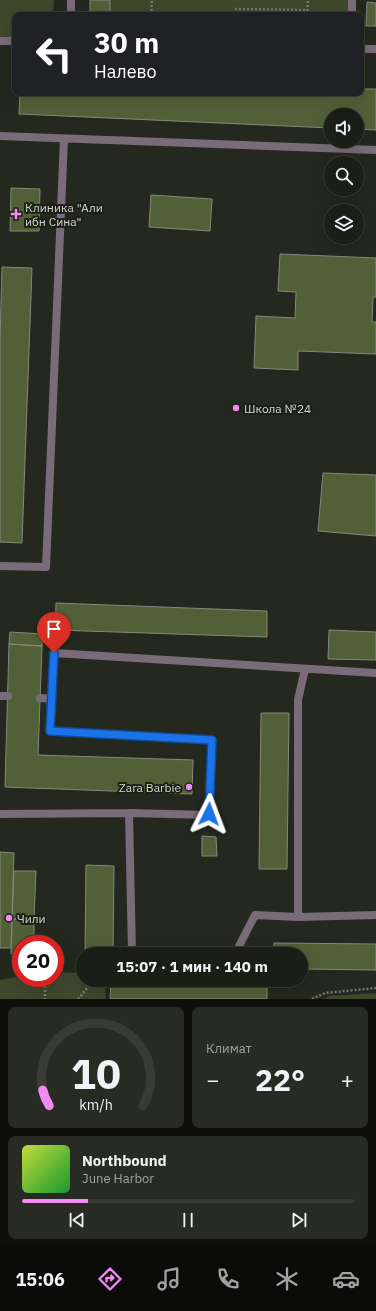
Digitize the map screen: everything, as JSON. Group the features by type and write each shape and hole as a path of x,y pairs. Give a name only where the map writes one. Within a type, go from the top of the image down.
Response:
{"lane":[{"path":"71,0 71,12"},
{"path":"352,0 352,12"},
{"path":"0,41 12,41"},
{"path":"364,49 376,49"},
{"path":"0,136 376,150"},
{"path":"0,566 46,567 64,139"},
{"path":"0,814 209,814 212,740 50,731 54,653 376,673"},
{"path":"298,917 298,700 305,669"},
{"path":"40,698 52,699"},
{"path":"129,813 132,947"},
{"path":"239,947 255,915 298,917 376,915"}],"path":[{"path":"151,12 152,0"},
{"path":"235,9 307,10 308,0"},
{"path":"45,987 45,999"},
{"path":"78,999 88,987"},
{"path":"312,999 325,993 376,988"}],"green space":[{"path":"0,0 54,0 53,12 12,12 12,41 0,41"},
{"path":"110,0 352,0 352,12 110,12"},
{"path":"64,972 76,973 76,987 105,987 106,999 0,999 0,980 12,978 12,987 64,987"},
{"path":"376,993 376,999 324,999 329,996"}],"building":[{"path":"90,0 110,0 110,12 90,12"},
{"path":"367,2 376,3 376,26 366,26"},
{"path":"364,89 376,89 376,130 364,129 364,108 324,108 324,128 19,114 20,96 364,96"},
{"path":"11,188 40,189 39,231 10,231"},
{"path":"151,195 212,199 210,231 149,227"},
{"path":"280,254 376,258 376,297 373,297 372,322 376,322 376,354 298,351 298,370 254,368 256,316 295,318 296,292 278,291"},
{"path":"2,267 32,268 22,543 0,542 0,339"},
{"path":"323,473 376,475 376,536 318,531"},
{"path":"56,603 267,611 267,637 55,630"},
{"path":"329,630 376,632 376,660 328,659"},
{"path":"10,632 43,634 42,646 9,644"},
{"path":"9,644 42,646 38,755 193,760 192,794 5,787"},
{"path":"261,713 289,713 287,869 259,869"},
{"path":"202,836 216,837 217,856 202,856"},
{"path":"0,852 14,853 11,948 0,948"},
{"path":"86,865 114,866 113,947 85,947"},
{"path":"14,871 36,871 34,920 12,919"},
{"path":"12,919 34,920 34,935 12,935 11,954"},
{"path":"274,943 376,944 376,970 308,969 308,947 274,947"},
{"path":"111,987 267,987 267,999 110,999"}],"place":[{"name":"Клиника \"Али ибн Сина\"","path":"16,214"},
{"name":"Школа №24","path":"236,408"},
{"name":"Zara Barbie","path":"189,787"},
{"name":"Чили","path":"9,918"}],"route":[{"path":"54,653 50,731 212,740 209,814"}]}
